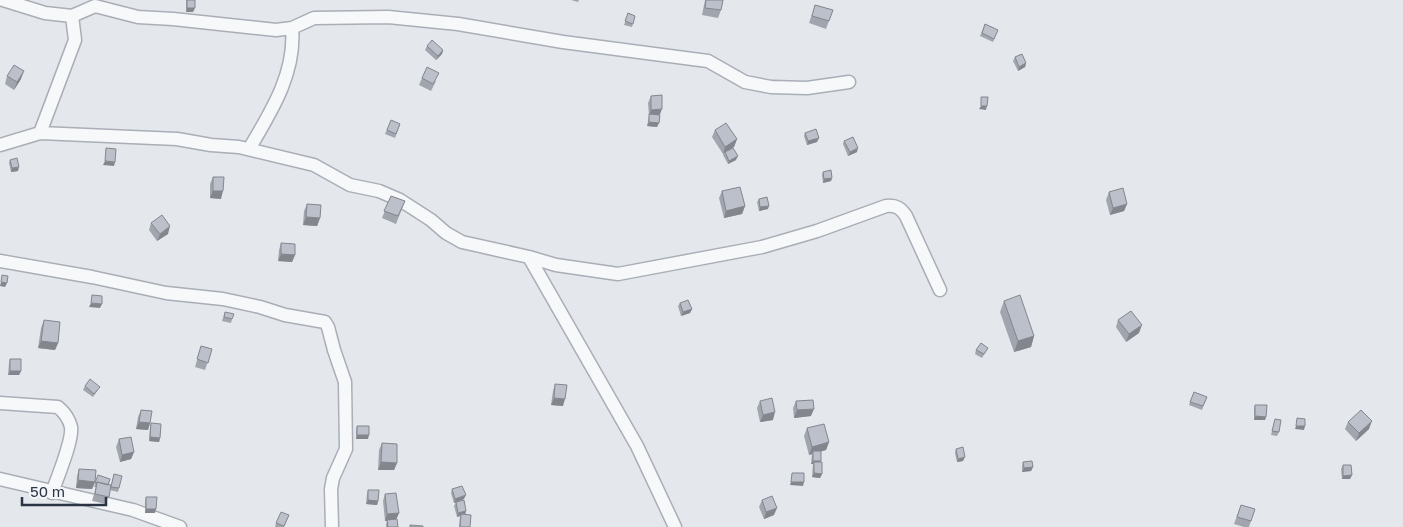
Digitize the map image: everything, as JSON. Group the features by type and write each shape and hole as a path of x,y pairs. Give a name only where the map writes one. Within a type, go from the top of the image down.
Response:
{"street":[{"path":"3,0 45,14 72,16 94,6 138,16 276,30 292,28 314,18 388,17 458,24 563,42 708,61 745,82 771,87 807,88 849,82"},
{"path":"40,133 75,40 72,16"},
{"path":"249,150 279,98 292,46 292,28"},
{"path":"0,145 40,133 177,139 249,150 314,165 350,185 379,191 400,200 431,220 446,233 462,242 556,265 618,274 762,247 894,205 902,209 906,216 940,290"},
{"path":"529,257 637,446 674,527"},
{"path":"0,261 92,276 166,293 223,299 260,306 285,315 325,322 345,382 346,449 333,478 331,490 332,527"},
{"path":"0,403 58,407 64,412 71,429 52,492"},
{"path":"0,479 133,510 180,527"}],"building":[{"path":"187,0 195,0 195,8 187,8"},
{"path":"706,0 723,0 721,10 705,8"},
{"path":"815,5 833,10 829,21 812,16"},
{"path":"628,13 635,16 633,24 625,21"},
{"path":"985,24 998,30 994,39 982,33"},
{"path":"432,40 443,50 438,56 427,46"},
{"path":"1022,54 1026,63 1019,67 1015,57"},
{"path":"14,65 24,71 17,82 7,76"},
{"path":"427,67 439,73 433,84 422,78"},
{"path":"662,95 662,109 651,110 651,96"},
{"path":"981,97 988,97 987,106 981,106"},
{"path":"649,114 660,115 659,123 649,122"},
{"path":"391,120 400,124 396,134 387,130"},
{"path":"726,123 737,139 725,147 715,130"},
{"path":"816,129 819,138 808,141 805,133"},
{"path":"853,137 858,148 850,152 844,141"},
{"path":"106,148 116,149 115,162 105,161"},
{"path":"733,148 738,156 729,161 725,152"},
{"path":"17,158 19,167 12,168 10,160"},
{"path":"831,170 832,178 824,179 823,172"},
{"path":"213,177 224,177 223,191 213,191"},
{"path":"740,187 745,206 726,211 722,191"},
{"path":"1123,188 1127,204 1113,208 1109,192"},
{"path":"391,196 405,201 398,216 384,211"},
{"path":"767,197 769,206 760,207 759,199"},
{"path":"307,204 321,205 320,218 306,217"},
{"path":"162,215 170,226 160,234 151,223"},
{"path":"281,243 295,244 295,255 281,254"},
{"path":"2,275 8,276 7,283 1,282"},
{"path":"92,295 102,296 102,304 91,303"},
{"path":"1020,295 1034,336 1018,341 1004,301"},
{"path":"688,300 692,309 683,312 680,303"},
{"path":"1131,311 1142,325 1129,334 1118,320"},
{"path":"225,312 234,314 232,319 224,317"},
{"path":"44,320 60,322 58,343 41,341"},
{"path":"981,343 988,348 984,354 976,350"},
{"path":"201,346 212,349 208,363 197,359"},
{"path":"10,359 21,359 21,371 10,371"},
{"path":"90,379 100,387 94,394 85,386"},
{"path":"555,384 567,385 565,399 554,398"},
{"path":"1194,392 1207,397 1203,406 1190,402"},
{"path":"772,398 775,412 763,415 760,401"},
{"path":"813,400 814,409 797,410 796,401"},
{"path":"1255,405 1267,405 1266,417 1255,416"},
{"path":"141,410 152,411 150,423 139,422"},
{"path":"1361,410 1372,421 1359,433 1348,422"},
{"path":"1297,418 1305,419 1305,426 1296,426"},
{"path":"1275,419 1281,420 1279,432 1272,431"},
{"path":"151,423 161,424 160,438 150,437"},
{"path":"824,424 829,442 812,447 807,428"},
{"path":"357,426 369,426 369,435 357,435"},
{"path":"131,437 134,452 122,455 119,439"},
{"path":"382,443 397,444 397,463 381,462"},
{"path":"963,447 965,457 958,459 956,449"},
{"path":"813,451 821,451 821,461 813,461"},
{"path":"1032,461 1033,467 1024,468 1023,462"},
{"path":"814,462 822,462 822,474 814,473"},
{"path":"1343,465 1351,465 1352,475 1343,476"},
{"path":"79,469 96,470 95,482 78,480"},
{"path":"792,473 804,473 804,482 791,482"},
{"path":"114,474 122,476 119,488 111,487"},
{"path":"98,475 110,479 108,485 95,483"},
{"path":"97,482 111,485 109,497 95,494"},
{"path":"462,486 466,495 455,499 452,489"},
{"path":"368,490 379,490 378,501 368,500"},
{"path":"396,493 399,513 387,514 385,494"},
{"path":"772,496 777,508 766,512 762,500"},
{"path":"146,497 157,497 156,509 146,509"},
{"path":"464,500 466,511 458,513 456,502"},
{"path":"1241,505 1255,509 1251,521 1237,517"},
{"path":"281,512 289,515 284,526 276,523"},
{"path":"461,514 471,515 470,527 460,527"},
{"path":"397,519 398,527 388,527 387,520"},
{"path":"410,525 423,526 423,527 410,527"}]}
